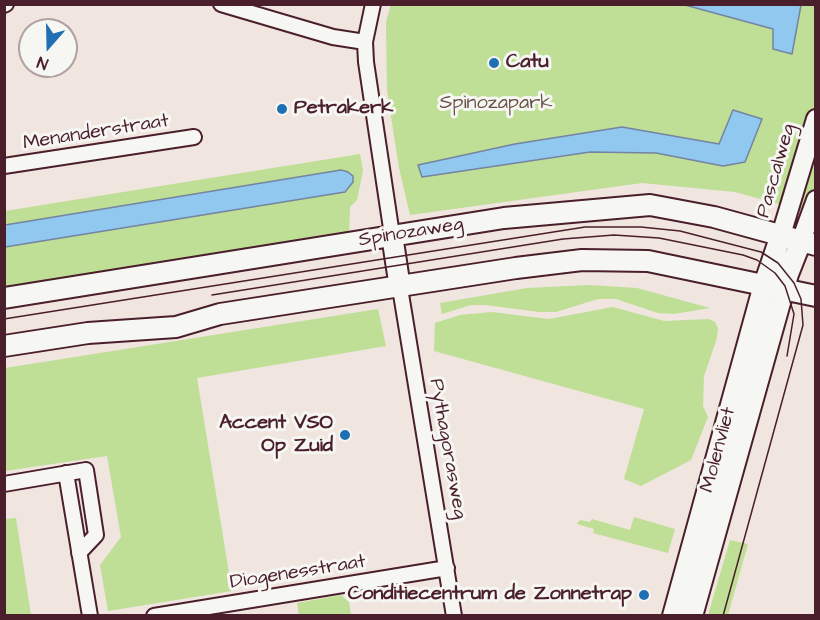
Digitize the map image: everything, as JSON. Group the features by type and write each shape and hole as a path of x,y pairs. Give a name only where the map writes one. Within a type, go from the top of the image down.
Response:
{"main road":[{"name":"Spinozaweg","path":"4,298 504,218 650,205 714,217 808,243"},
{"path":"392,235 400,288"},
{"name":"Molenvliet","path":"673,615 764,285 781,235"},
{"name":"Molenvliet","path":"692,615 784,289 808,243"},
{"path":"4,346 87,333 176,327 220,314 400,288 516,268 582,260 648,261 816,296"}],"street":[{"path":"221,4 333,37 365,42"},
{"path":"373,4 365,42 366,62 392,235"},
{"name":"Pascalweg","path":"781,235 816,119"},
{"name":"Menanderstraat","path":"4,166 194,137"},
{"path":"808,243 816,200"},
{"name":"Pythagorasweg","path":"400,288 454,615"},
{"path":"4,484 86,470 96,535 79,553"},
{"path":"66,473 90,615"},
{"name":"Diogenesstraat","path":"154,615 447,568"}],"green space":[{"name":"Spinozapark","path":"391,4 815,5 815,214 735,192 642,183 410,215 399,168 387,90 386,22"},
{"path":"360,154 363,171 357,200 350,207 349,236 5,291 5,247 345,192 350,187 348,172 341,170 5,225 5,211"},
{"path":"589,285 637,288 710,308 674,314 658,313 616,299 598,299 556,312 471,305 442,314 440,303 527,288"},
{"path":"613,307 664,321 709,319 715,322 718,328 717,338 704,376 703,406 708,417 691,460 641,486 624,479 644,409 434,351 435,323 460,315 492,312 549,319"},
{"path":"378,309 386,346 197,378 232,591 108,611 100,565 121,537 107,456 5,471 5,368"},
{"path":"634,517 675,529 668,553 593,533 594,529 577,524 580,520 590,522 592,519 630,530"},
{"path":"16,518 31,615 5,615 5,519"},
{"path":"730,540 748,544 728,615 708,615"},
{"path":"341,595 349,602 351,615 299,615 297,603"}],"water":[{"path":"685,5 801,5 792,54 773,49 773,29"},
{"path":"733,110 762,119 745,162 723,166 656,153 590,152 422,177 418,165 515,144 622,127 719,144"},
{"path":"341,170 353,176 353,182 345,192 5,247 5,225"}],"tram line":[{"path":"4,319 585,227 641,227 680,231 761,252 778,263 794,283 801,299 803,325 723,616"},
{"path":"212,295 563,239 614,235 659,238 743,255 757,260 775,273 785,286 794,314 787,356"}],"place":[{"name":"Catu","path":"494,63"},
{"name":"Petrakerk","path":"282,109"},
{"name":"Accent VSO Op Zuid","path":"345,435"},
{"name":"Conditiecentrum de Zonnetrap","path":"644,595"}]}
